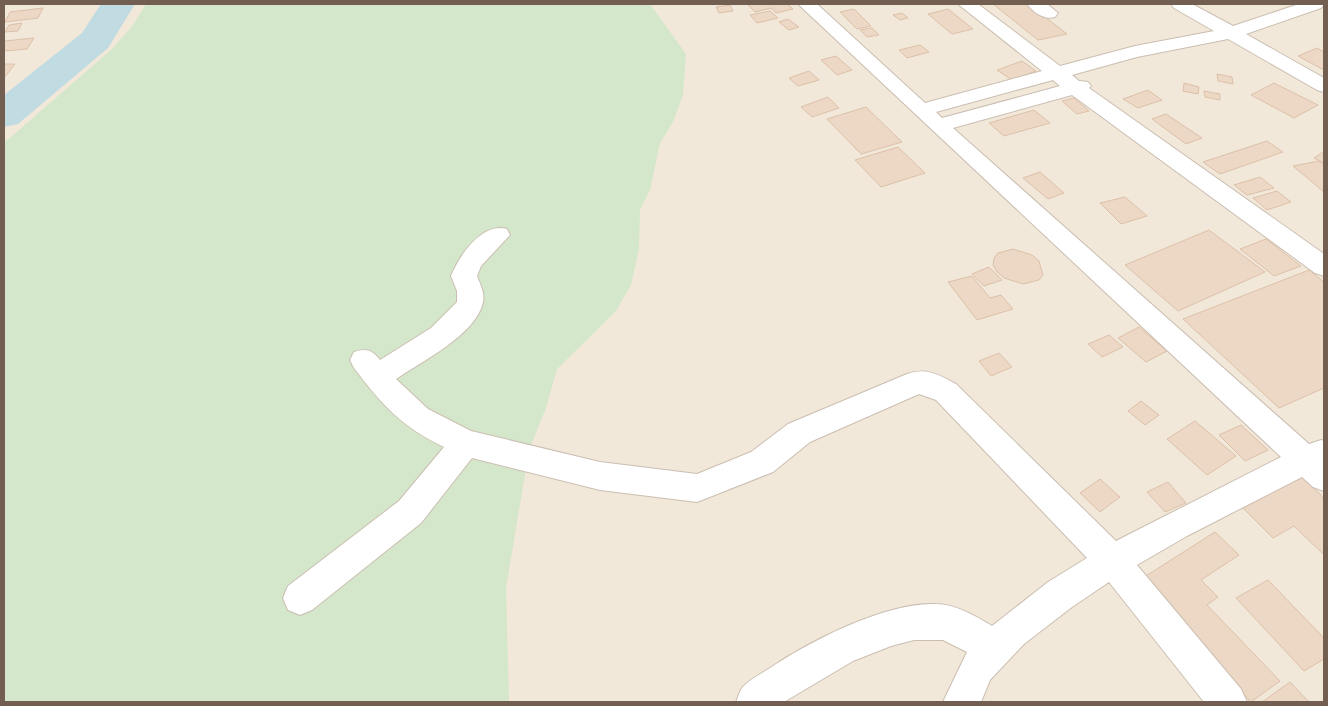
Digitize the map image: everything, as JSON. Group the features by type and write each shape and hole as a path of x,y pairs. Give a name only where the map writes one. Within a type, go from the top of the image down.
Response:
{"street":[{"path":"807,4 930,118 1318,463 1112,560 1014,628 983,659 963,694 962,702"},
{"path":"967,4 1076,88 1324,267"},
{"path":"1180,4 1324,86"},
{"path":"930,118 1057,73 1142,63 1238,37 1315,13"},
{"path":"930,118 1102,81"},
{"path":"498,235 470,262 464,276 470,289 470,305 449,330 371,368 410,413 466,443 600,476 697,488 762,462 799,433 917,382 928,383 946,392 1112,560 1228,702"},
{"path":"300,598 410,512 466,443"},
{"path":"755,702 806,668 853,643 896,626 935,621 956,625 993,648"}],"shaded area":[{"path":"4,4 1324,4 1324,702 4,702"}],"green space":[{"path":"146,4 650,4 686,54 683,95 673,122 660,143 650,190 640,210 639,249 631,285 616,311 557,369 546,408 529,450 506,588 509,702 4,702 4,143 112,49 133,25"}],"building":[{"path":"747,4 787,4 793,9 776,13 771,8 755,12"},
{"path":"993,4 1028,4 1067,34 1038,40"},
{"path":"730,5 733,11 719,13 716,7"},
{"path":"43,8 38,18 5,22 10,12"},
{"path":"854,9 871,26 857,29 840,12"},
{"path":"948,9 973,29 952,34 928,14"},
{"path":"770,11 778,18 757,23 750,15"},
{"path":"902,13 908,18 900,20 893,15"},
{"path":"788,19 799,27 789,30 779,22"},
{"path":"22,23 18,31 5,32 9,25"},
{"path":"872,28 879,35 867,37 860,30"},
{"path":"34,38 27,49 4,51 4,41"},
{"path":"920,45 929,52 907,58 899,50"},
{"path":"1317,48 1324,52 1324,70 1298,56"},
{"path":"836,56 852,70 837,75 821,60"},
{"path":"1022,61 1036,71 1012,80 997,70"},
{"path":"4,64 15,64 4,78"},
{"path":"809,71 819,80 798,86 789,78"},
{"path":"1217,74 1232,77 1233,84 1218,81"},
{"path":"1184,83 1199,87 1198,94 1183,91"},
{"path":"1274,83 1318,105 1294,118 1251,95"},
{"path":"1148,90 1162,100 1138,108 1123,99"},
{"path":"1204,91 1220,94 1220,100 1205,97"},
{"path":"828,97 839,108 812,117 801,107"},
{"path":"1074,98 1089,111 1077,114 1062,101"},
{"path":"866,107 902,142 861,154 827,119"},
{"path":"1034,110 1050,123 1004,136 989,123"},
{"path":"1166,114 1202,138 1186,144 1152,119"},
{"path":"1267,141 1283,152 1220,174 1203,162"},
{"path":"898,147 925,173 881,187 855,160"},
{"path":"1324,152 1324,163 1314,158"},
{"path":"1319,161 1324,165 1324,192 1293,166"},
{"path":"1040,172 1064,193 1048,199 1023,178"},
{"path":"1260,177 1274,188 1247,195 1234,185"},
{"path":"1277,191 1291,202 1267,210 1253,198"},
{"path":"1125,197 1147,216 1121,224 1100,203"},
{"path":"1209,230 1265,272 1178,311 1125,265"},
{"path":"1266,239 1301,266 1274,276 1240,249"},
{"path":"1013,249 1032,255 1039,261 1043,275 1039,280 1023,284 1004,278 997,272 993,265 994,258 998,253"},
{"path":"989,267 1002,280 984,286 972,274"},
{"path":"1309,270 1324,282 1324,388 1279,408 1183,319"},
{"path":"972,276 990,298 1001,295 1013,309 977,320 948,282"},
{"path":"1139,327 1167,351 1146,362 1118,338"},
{"path":"1109,335 1123,347 1102,357 1088,344"},
{"path":"999,353 1012,367 991,376 979,361"},
{"path":"1141,401 1159,415 1145,425 1128,411"},
{"path":"1195,421 1236,456 1207,475 1167,439"},
{"path":"1241,425 1268,450 1245,461 1219,435"},
{"path":"1302,477 1324,498 1324,555 1294,526 1273,538 1243,508"},
{"path":"1100,479 1120,497 1100,512 1080,493"},
{"path":"1168,482 1186,503 1165,512 1147,492"},
{"path":"1215,532 1239,555 1201,580 1218,597 1207,605 1280,681 1251,702 1138,581"},
{"path":"1268,580 1324,638 1324,659 1304,671 1236,598"},
{"path":"1290,682 1309,702 1262,702"}],"waterway":[{"path":"4,115 95,40 118,4"}]}
